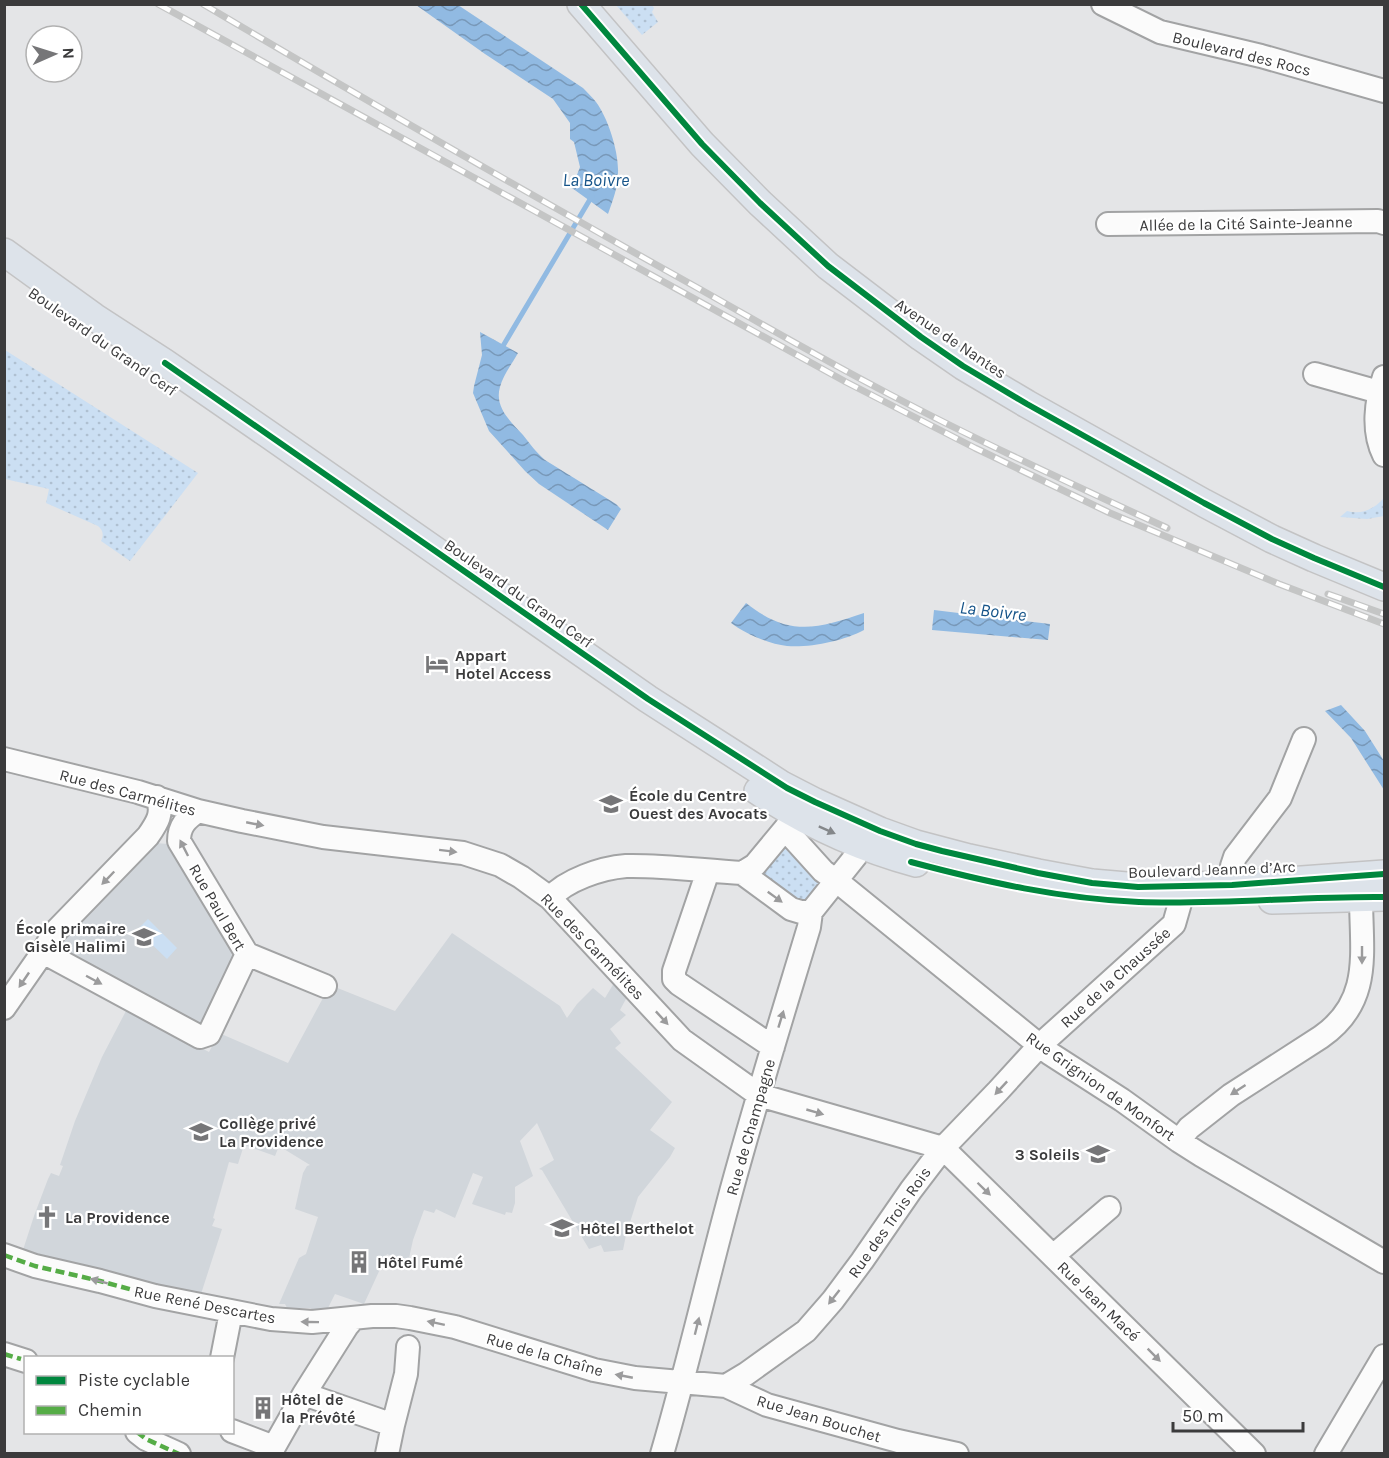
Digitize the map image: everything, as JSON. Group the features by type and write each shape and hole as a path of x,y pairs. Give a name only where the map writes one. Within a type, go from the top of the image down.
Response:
{"main road":[{"name":"Avenue de Nantes","path":"581,4 702,144 760,203 828,266 921,337 963,366 1027,404 1204,503 1272,539 1384,587"},
{"name":"Boulevard du Grand Cerf","path":"4,252 94,317 241,415 648,699 774,780 794,813"},
{"name":"Boulevard du Grand Cerf","path":"4,273 767,797 794,813 864,835"},
{"name":"Boulevard Jeanne d’Arc","path":"864,835 916,844 1038,873 1092,883 1138,887 1232,885 1384,874"},
{"name":"Boulevard Jeanne d’Arc","path":"864,835 911,862 1035,891 1090,899 1180,903 1373,897"}],"street":[{"name":"Boulevard des Rocs","path":"1103,4 1160,32 1261,56 1384,91"},
{"name":"Allée de la Cité Sainte-Jeanne","path":"1108,224 1378,221 1384,223"},
{"path":"1315,374 1382,385 1377,412 1378,434 1384,455"},
{"path":"1232,885 1232,866 1235,857 1280,798 1304,739"},
{"name":"Rue des Carmélites","path":"4,759 157,797 198,811 323,837 463,853 500,865 550,898 682,1040 759,1095 943,1148"},
{"path":"4,1008 53,934 148,836 160,816 157,797"},
{"name":"Rue Paul Bert","path":"43,952 200,1037 209,1034 247,954 179,841 182,825 198,811"},
{"path":"742,873 755,865 794,813"},
{"name":"Rue Grignion de Monfort","path":"794,813 823,871 1049,1053 1122,1100 1179,1141 1384,1262"},
{"name":"Rue de Champagne","path":"662,1454 728,1206 809,927 811,912 855,857 864,835"},
{"path":"550,898 557,890 579,878 624,866 652,867 742,873 791,909 811,912"},
{"path":"708,871 674,971 674,979 709,1006 773,1047"},
{"path":"1179,1141 1189,1128 1231,1095 1321,1037 1342,1019 1353,1002 1361,976 1373,897"},
{"name":"Rue de la Chaussée","path":"1040,1045 1174,924 1180,903"},
{"path":"247,954 325,986"},
{"name":"Rue des Trois Rois","path":"726,1386 806,1331 833,1300 910,1190 943,1148 1040,1045"},
{"name":"Rue Jean Macé","path":"943,1148 1254,1454"},
{"path":"1053,1256 1109,1208"},
{"name":"Rue René Descartes","path":"4,1255 35,1266 155,1296 271,1319 312,1323 380,1316 410,1318"},
{"path":"222,1356 231,1312"},
{"name":"Rue de la Chaîne","path":"410,1318 455,1327 594,1370 635,1378 682,1383"},
{"path":"234,1432 272,1450 304,1394 352,1319"},
{"path":"387,1454 406,1374 408,1347"},
{"path":"4,1354 24,1360"},
{"path":"1326,1454 1384,1356"},
{"name":"Rue Jean Bouchet","path":"682,1383 726,1386 767,1405 898,1441 957,1454"},
{"path":"304,1394 393,1425"},
{"path":"140,1434 178,1454"}],"shaded area":[{"path":"648,4 654,8 652,12 658,22 642,35 616,5"},
{"path":"5,350 198,473 130,561 101,541 102,533 98,526 46,503 49,489 5,479"},
{"path":"1384,498 1384,516 1367,519 1340,517 1347,511 1367,510"},
{"name":"École primaire Gisèle Halimi","path":"155,843 168,844 236,957 200,1024 62,950 62,940"},
{"path":"787,847 820,879 814,894 800,902 764,875 764,871 783,848"},
{"path":"148,919 177,948 167,959 137,930"},
{"path":"452,933 560,1006 567,1018 593,988 605,998 614,983 627,997 620,1010 626,1015 610,1029 621,1043 615,1048 672,1102 650,1130 675,1148 638,1197 623,1250 604,1252 601,1245 589,1249 542,1170 539,1169 554,1160 537,1123 520,1141 533,1176 515,1187 515,1203 512,1213 506,1212 505,1215 472,1204 483,1177 473,1173 455,1218 436,1209 434,1213 424,1210 413,1240 408,1263 387,1254 364,1304 335,1294 328,1308 325,1309 287,1308 285,1304 279,1304 299,1258 306,1254 318,1217 295,1209 303,1173 310,1165 279,1146 275,1156 244,1145 238,1164 229,1162 212,1226 222,1229 200,1297 22,1253 48,1179 51,1173 59,1176 63,1166 60,1165 75,1121 102,1057 127,1009 209,1052 219,1033 288,1063 330,985 395,1011"}],"water":[{"name":"La Boivre","path":"416,5 458,5 583,88 591,96 605,117 617,155 617,183 608,214 572,188 580,167 574,142 570,139 570,123 553,99"},
{"path":"480,332 518,353 500,387 501,408 545,460 621,509 608,530 539,484 489,431 473,393 482,355"},
{"path":"746,603 776,621 804,627 832,623 864,613 864,630 826,643 806,646 780,645 758,638 731,623"},
{"name":"La Boivre","path":"934,610 1050,624 1048,640 932,630"},
{"path":"1341,705 1365,731 1384,761 1384,790 1351,738 1325,711"}],"waterway":[{"name":"La Boivre","path":"500,351 592,196"}],"railway":[{"path":"158,4 846,382 975,448 1110,513 1279,584 1384,624"},
{"path":"203,4 511,183 840,368 992,446 1167,528"},
{"path":"1328,594 1384,614"}],"marked path":[{"path":"4,1255 35,1266 155,1296"},
{"path":"4,1354 21,1359"},
{"path":"140,1434 179,1454"}],"cycle path":[{"path":"581,4 702,144 760,203 828,266 921,337 963,366 1027,404 1204,503 1272,539 1384,587"},
{"path":"165,363 648,699 787,788 880,831 942,851 1038,873 1092,883 1138,887 1232,885 1384,874"},
{"path":"911,862 1024,888 1110,900 1200,902 1384,897"}],"place":[{"name":"Appart Hotel Access","path":"437,664"},
{"name":"École du Centre Ouest des Avocats","path":"611,804"},
{"name":"École primaire Gisèle Halimi","path":"144,937"},
{"name":"Collège privé La Providence","path":"201,1132"},
{"name":"3 Soleils","path":"1098,1154"},
{"name":"La Providence","path":"47,1217"},
{"name":"Hôtel Berthelot","path":"562,1228"},
{"name":"Hôtel Fumé","path":"359,1262"},
{"name":"Hôtel de la Prévôté","path":"263,1408"}]}
